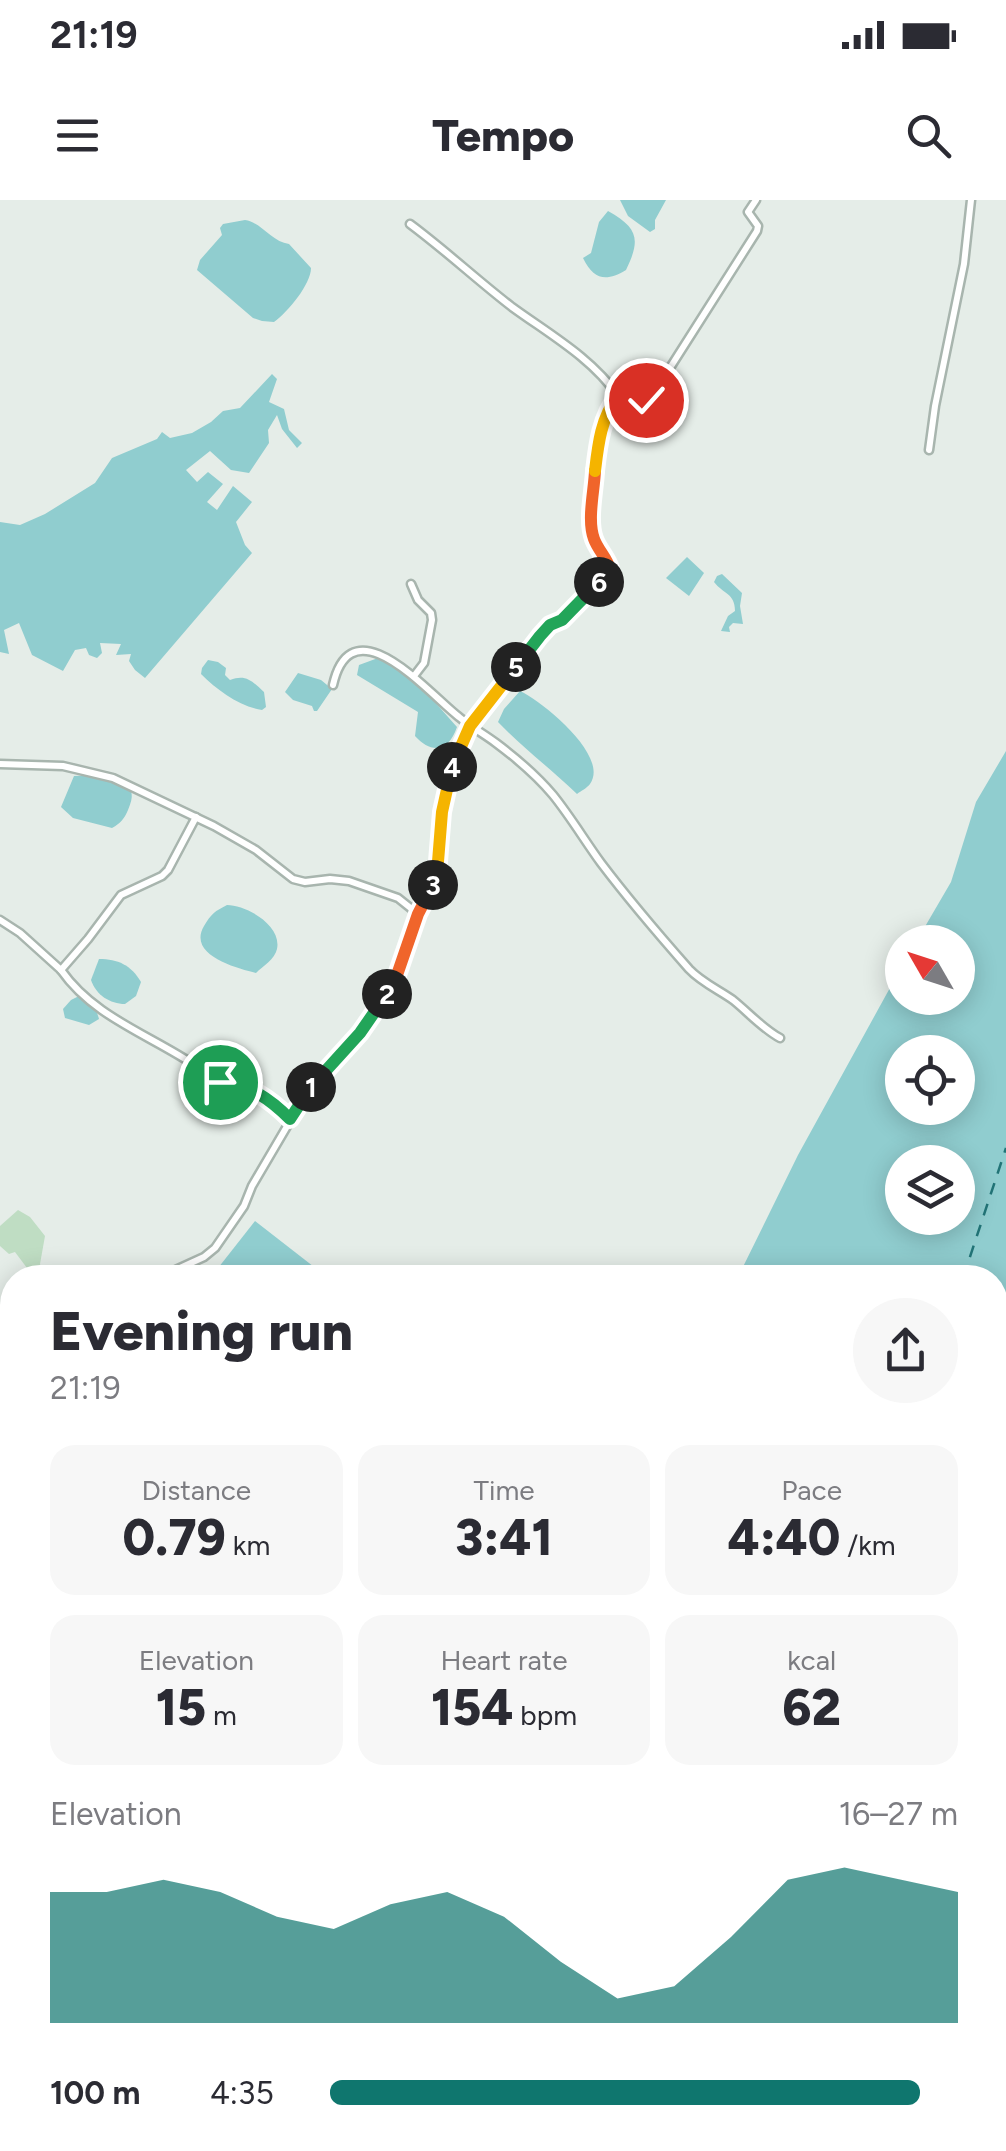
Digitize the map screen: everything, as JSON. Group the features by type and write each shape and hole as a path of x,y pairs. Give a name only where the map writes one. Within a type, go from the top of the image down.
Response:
{"street":[{"path":"186,1265 214,1248 244,1206 290,1119 391,988 437,874 448,778 470,726 540,636 550,625 562,620 610,569 592,533 592,512 600,435 612,403 625,394 646,400 654,393 757,231 758,226 748,212 756,200"},
{"path":"930,450 964,264 971,200"},
{"path":"410,224 592,366 618,396"},
{"path":"411,584 432,620 424,663 414,676"},
{"path":"332,685 341,664 355,652 386,656 414,676 553,794 625,893 692,971 780,1038"},
{"path":"0,764 62,766 102,774 196,817 256,850 293,880 349,881 398,898 418,914"},
{"path":"61,970 121,895 168,870 196,817"},
{"path":"0,920 61,970 76,991 122,1025 220,1082 246,1086 290,1119"}],"green space":[{"path":"18,1210 30,1217 45,1236 40,1265 25,1265 15,1252 9,1254 0,1246 0,1226"}],"water":[{"path":"620,200 666,200 655,220 655,229 650,232 628,216"},
{"path":"608,211 626,223 635,242 626,270 601,277 583,258 591,253 599,222"},
{"path":"245,220 289,244 311,268 298,297 274,322 253,318 197,270 200,260 222,235 223,224"},
{"path":"272,374 277,379 269,402 284,409 289,430 302,443 297,448 277,415 268,430 269,443 249,473 231,470 210,451 186,470 197,482 208,472 223,484 207,502 217,510 233,486 252,502 236,522 252,553 145,678 129,661 131,654 116,655 121,644 100,643 102,653 97,658 89,655 86,648 75,650 63,671 32,655 19,623 4,630 9,654 0,652 0,522 20,525 45,514 95,483 112,458 157,439 162,432 170,438 192,433 223,411 240,408"},
{"path":"687,557 704,573 689,596 666,578"},
{"path":"722,574 742,593 743,624 733,623 730,632 721,631 735,611 734,605 714,582"},
{"path":"378,658 412,679 457,727 445,745 434,748 421,742 415,736 418,712 357,675 359,665"},
{"path":"208,660 226,668 225,675 230,680 245,678 256,685 264,692 266,707 262,710 245,705 214,686 201,674"},
{"path":"298,673 321,680 332,689 317,711 285,692"},
{"path":"520,691 557,717 591,759 594,772 590,784 577,794 498,722"},
{"path":"1006,751 1006,1265 744,1265 798,1155 885,997 885,1015 975,1015 975,925 926,925 951,882 976,802"},
{"path":"97,775 126,785 132,794 125,816 112,828 73,818 61,807 74,776"},
{"path":"227,905 244,908 274,932 276,953 256,973 216,959 202,945 207,922"},
{"path":"99,959 118,962 133,971 141,982 136,996 119,1004 100,994 91,980"},
{"path":"81,995 99,1019 89,1025 65,1018 63,1009"},
{"path":"255,1221 312,1265 220,1265"}],"ferry route":[{"path":"967,1265 1006,1148"}],"route":[{"path":"220,1082 246,1086 290,1119 391,988 437,874 448,778 470,726 540,636 585,598 610,569 592,533 600,435 618,396 646,400"}]}
